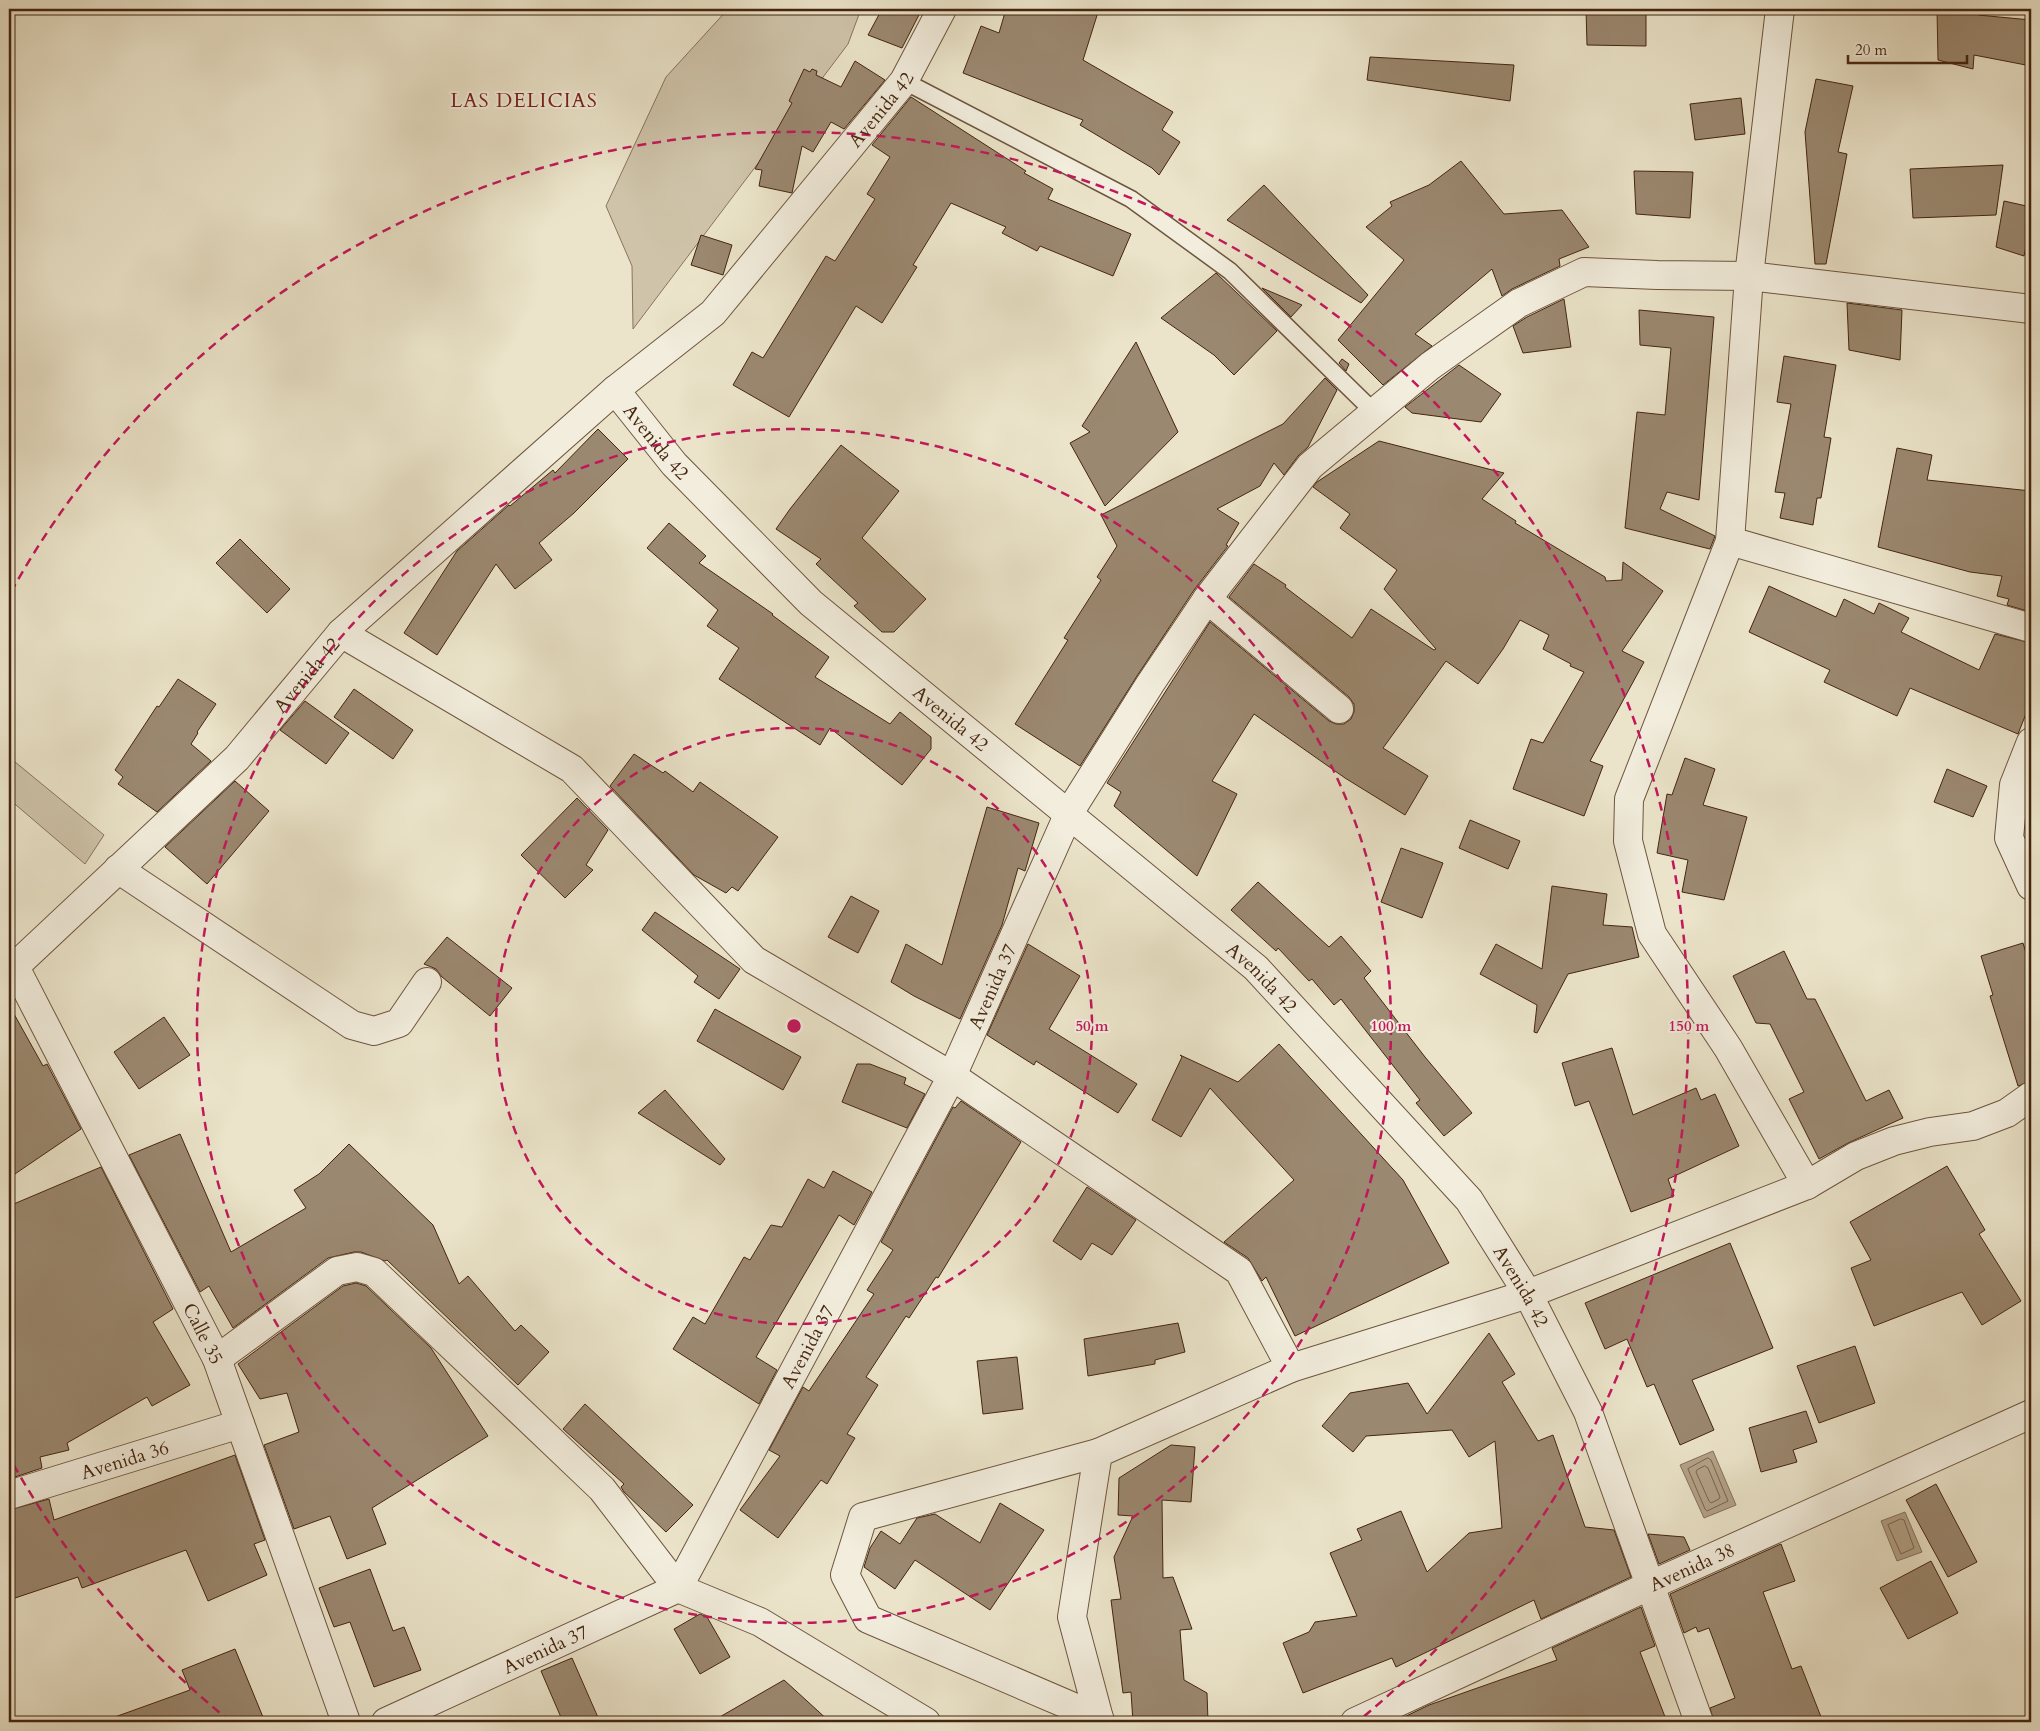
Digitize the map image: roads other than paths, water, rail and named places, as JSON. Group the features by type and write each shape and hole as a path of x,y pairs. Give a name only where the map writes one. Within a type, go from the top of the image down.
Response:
{"street":[{"name":"Avenida 42","path":"12,970 237,758 341,633 615,390 713,312 904,81 942,9"},
{"path":"1780,9 1749,276 1730,541 1629,799 1628,842 1652,934 1728,1048 1807,1186"},
{"name":"Avenida 37","path":"386,1722 678,1588 952,1076 1069,814 1150,684 1207,599 1310,466 1430,366 1519,303 1584,272 1749,276 2031,309"},
{"name":"Avenida 42","path":"615,390 674,464 811,603 1256,968 1469,1200 1528,1294 1588,1412 1652,1585 1699,1722"},
{"path":"1730,541 2031,628"},
{"path":"1207,599 1339,709"},
{"path":"341,633 572,769 754,960 952,1076 1239,1271 1291,1368"},
{"path":"2031,742 2014,785 2009,838 2031,886"},
{"path":"118,869 352,1025 374,1031 399,1023 428,982"},
{"name":"Calle 35","path":"12,970 217,1359 346,1722"},
{"path":"1100,1720 868,1619 845,1575 863,1517 1098,1453 1291,1368 1528,1294 1807,1186 1856,1156 1894,1142 1930,1132 1973,1126 2007,1112 2031,1096"},
{"path":"217,1359 337,1271 356,1267 374,1272 602,1489 678,1588 760,1622 926,1722"},
{"name":"Avenida 38","path":"1356,1722 1652,1585 2031,1414"},
{"name":"Avenida 36","path":"9,1495 240,1424"},
{"path":"1098,1453 1072,1617 1100,1720"}],"lane":[{"path":"904,81 1131,199 1230,271 1374,412"}],"water":[{"path":"1713,1451 1736,1505 1704,1518 1680,1465"},
{"path":"1905,1512 1922,1552 1897,1561 1881,1521"}],"district":[{"name":"LAS DELICIAS","path":"524,100"}]}
